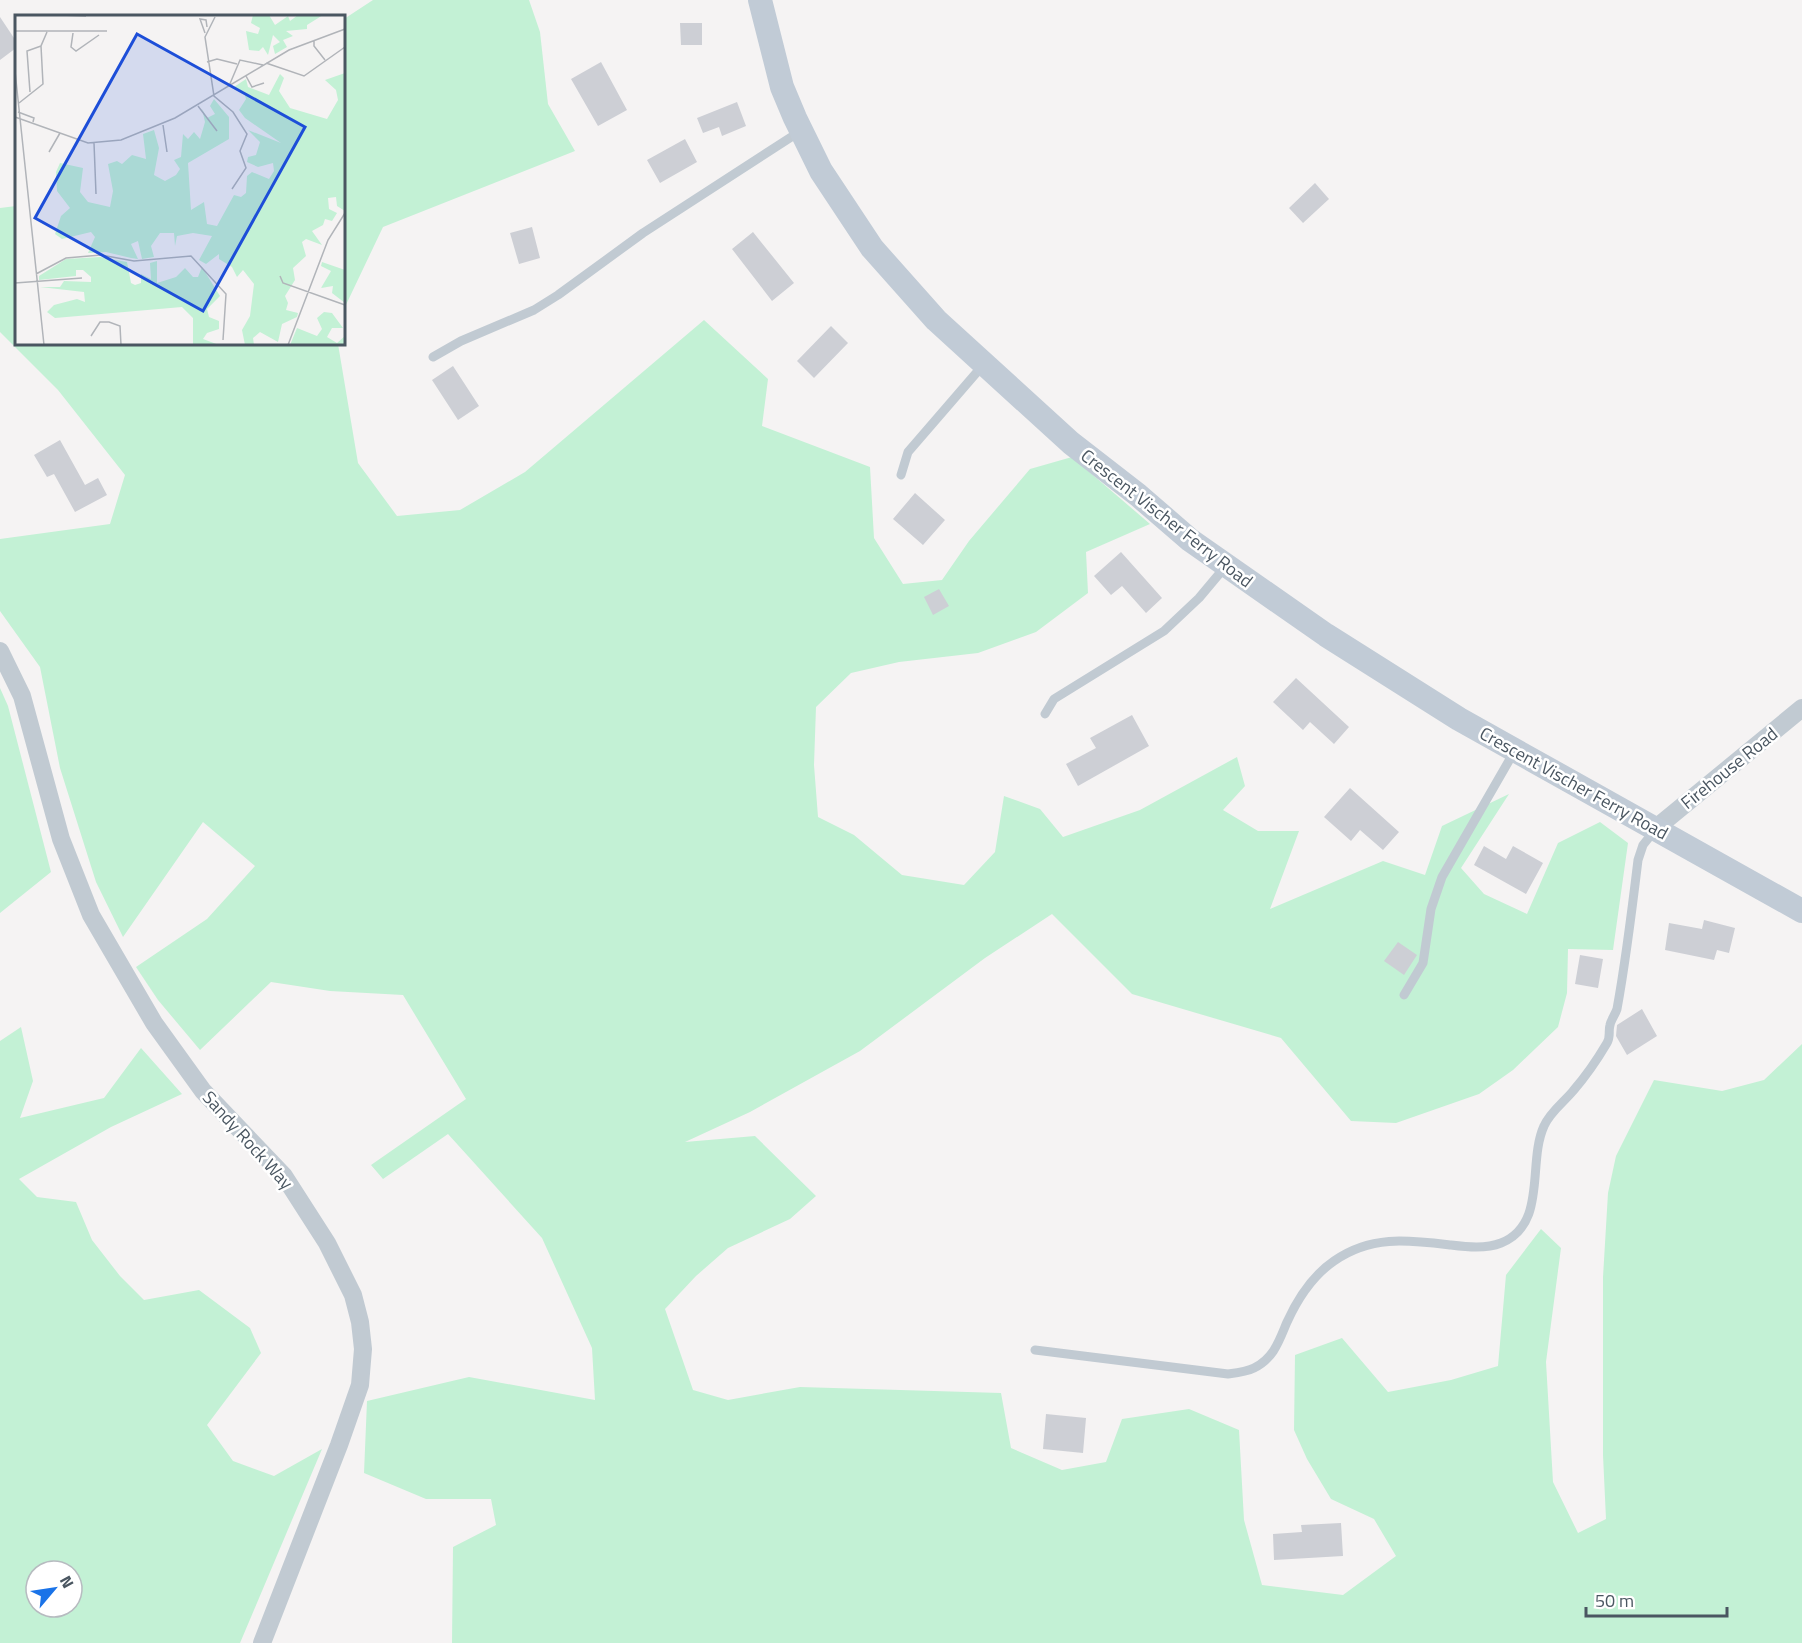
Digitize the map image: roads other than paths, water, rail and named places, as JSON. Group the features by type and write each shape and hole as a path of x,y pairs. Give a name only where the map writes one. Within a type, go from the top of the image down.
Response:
{"main road":[{"name":"Crescent Vischer Ferry Road","path":"760,0 782,87 801,130 821,171 872,248 936,320 1071,444 1138,495 1190,540 1326,635 1459,719 1798,905"}],"street":[{"name":"Sandy Rock Way","path":"0,651 22,696 61,839 91,915 154,1023 203,1091 284,1176 327,1243 353,1295 358,1313 363,1349 360,1384 339,1445 262,1643"},
{"name":"Firehouse Road","path":"1656,828 1802,708"}],"lane":[{"path":"434,357 455,344 534,310 643,233 801,130"},
{"path":"901,475 908,452 984,364"},
{"path":"1045,714 1054,699 1164,631 1199,598 1227,565"},
{"path":"1404,995 1423,963 1431,909 1442,877 1515,750"},
{"path":"1035,1350 1228,1374 1250,1370 1278,1347 1287,1322 1307,1286 1326,1267 1353,1250 1374,1242 1395,1239 1459,1246 1488,1246 1501,1243 1519,1231 1528,1216 1533,1197 1538,1148 1544,1126 1584,1077 1609,1039 1610,1025 1616,1012 1621,984 1638,860 1643,845 1656,828"}]}
